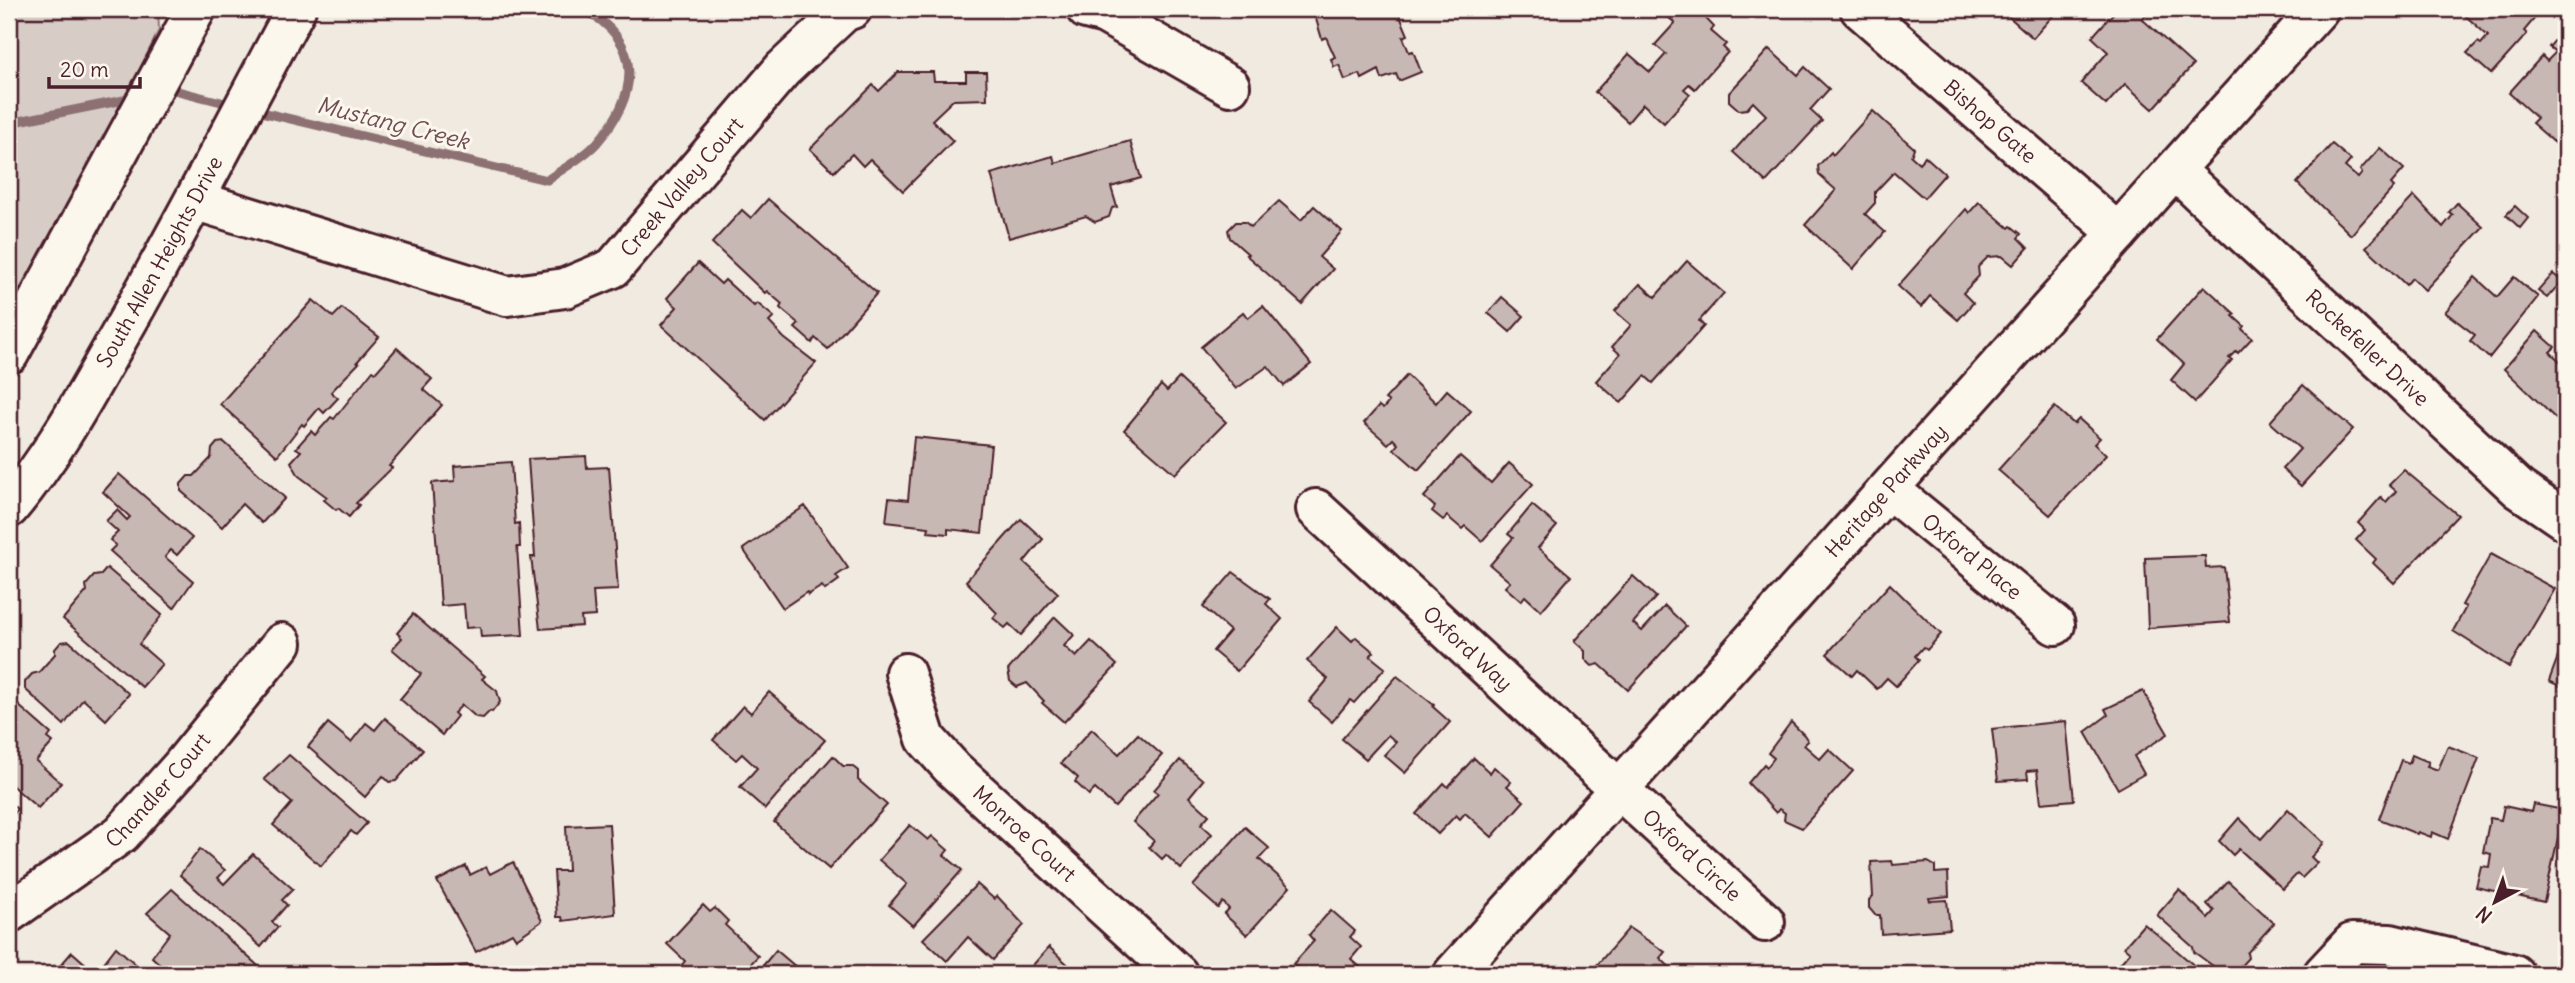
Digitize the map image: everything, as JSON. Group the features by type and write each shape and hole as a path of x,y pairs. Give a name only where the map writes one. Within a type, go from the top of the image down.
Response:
{"street":[{"name":"South Allen Heights Drive","path":"9,508 58,442 204,186 296,9"},
{"name":"Creek Valley Court","path":"204,186 507,296 565,288 613,268 783,69 844,12 852,9"},
{"path":"1086,9 1105,14 1230,86"},
{"name":"Bishop Gate","path":"1860,9 2118,233"},
{"name":"Heritage Parkway","path":"1453,974 2319,9"},
{"path":"9,354 189,20"},
{"name":"Rockefeller Drive","path":"2175,170 2519,489 2566,521"},
{"name":"Oxford Place","path":"1889,489 2056,625"},
{"name":"Oxford Way","path":"1316,509 1555,727 1618,791"},
{"name":"Chandler Court","path":"9,913 121,834 181,767 282,643"},
{"name":"Monroe Court","path":"905,673 926,739 953,769 1178,974"},
{"name":"Oxford Circle","path":"1618,791 1765,922"},
{"path":"2323,974 2352,943 2389,944 2514,974"}],"shaded area":[{"path":"9,9 158,9 159,30 56,240 9,310"}],"building":[{"path":"1313,9 1397,9 1408,35 1403,37 1409,52 1413,51 1421,72 1399,81 1396,74 1382,79 1379,70 1362,79 1360,74 1345,80 1339,65 1334,67 1331,59 1335,57 1326,37 1322,39"},
{"path":"1672,9 1697,9 1714,27 1711,31 1726,44 1723,47 1728,52 1695,89 1689,84 1684,89 1690,94 1664,123 1643,104 1628,122 1595,92 1629,54 1650,72 1666,54 1655,45 1675,23 1667,16"},
{"path":"2007,9 2059,9 2033,38 2008,16 2011,13"},
{"path":"2117,9 2151,9 2142,19 2193,65 2153,109 2125,84 2106,105 2081,83 2108,52 2092,37"},
{"path":"2458,9 2536,9 2540,12 2524,31 2527,34 2491,74 2467,53 2488,36"},
{"path":"2563,31 2566,35 2566,131 2555,143 2532,123 2537,118 2509,93 2542,56 2547,61 2556,52 2549,47"},
{"path":"1769,49 1798,75 1805,67 1829,89 1810,110 1822,121 1766,182 1733,152 1766,115 1753,102 1747,109 1739,110 1729,101 1729,93"},
{"path":"898,72 933,72 934,81 966,81 966,72 986,72 987,99 953,100 932,120 953,141 903,191 870,159 863,166 852,154 834,172 810,149 873,85 879,91"},
{"path":"1873,111 1914,148 1911,156 1919,163 1925,156 1945,174 1924,198 1894,172 1875,192 1875,203 1865,214 1885,232 1853,269 1805,225 1836,190 1819,175 1818,166 1831,152 1833,155"},
{"path":"1130,141 1141,178 1111,187 1117,207 1112,208 1109,217 1095,222 1086,216 1009,238 991,174 1053,156 1055,163"},
{"path":"2332,144 2351,160 2345,167 2358,178 2362,173 2360,170 2380,148 2404,169 2391,184 2394,187 2351,235 2297,183"},
{"path":"2414,196 2443,227 2453,215 2449,212 2457,203 2483,227 2425,290 2412,278 2406,285 2366,247"},
{"path":"768,199 877,293 828,349 815,338 812,343 795,328 799,324 780,308 782,304 767,291 765,293 712,243 742,210 751,218"},
{"path":"1279,201 1301,220 1314,206 1342,231 1319,257 1333,269 1302,304 1246,255 1248,254 1230,238 1228,230 1236,222 1245,222 1251,227"},
{"path":"1979,202 2009,228 2011,226 2021,234 2018,238 2028,248 2013,265 2002,256 1988,257 1978,267 1979,276 1963,293 1973,303 1958,320 1930,296 1921,307 1898,286 1966,209 1969,213"},
{"path":"2515,206 2528,218 2520,228 2506,215"},
{"path":"1687,261 1724,293 1699,321 1704,326 1653,383 1645,376 1621,403 1596,381 1620,354 1612,347 1631,325 1615,311 1640,284 1655,297"},
{"path":"698,263 721,284 725,280 754,306 757,303 774,317 769,322 784,338 816,363 765,420 661,325 677,307 667,298"},
{"path":"2553,274 2562,281 2547,298 2538,291"},
{"path":"2475,277 2497,297 2514,277 2538,297 2489,358 2470,341 2475,335 2445,312"},
{"path":"2204,286 2235,314 2233,316 2244,326 2242,329 2252,338 2238,353 2236,351 2229,358 2232,360 2195,402 2171,380 2184,364 2157,339"},
{"path":"1502,297 1524,316 1510,332 1488,313"},
{"path":"313,300 333,317 342,308 379,337 331,392 338,398 324,413 319,408 304,426 302,424 277,456 220,404"},
{"path":"1263,306 1311,364 1284,386 1268,366 1236,389 1201,347 1243,312 1248,318"},
{"path":"2537,331 2555,347 2550,352 2563,364 2566,360 2566,407 2556,419 2504,369"},
{"path":"397,348 432,379 423,389 442,405 389,466 392,468 356,503 359,505 349,517 324,500 327,497 299,476 291,462 301,451 296,448 311,431 315,435 331,417 334,419 373,370 376,372"},
{"path":"1407,375 1436,403 1447,390 1471,411 1418,470 1394,449 1398,444 1393,439 1388,444 1364,423 1379,406 1383,409 1389,402 1385,399"},
{"path":"1179,378 1226,422 1175,474 1124,430 1161,385 1167,391"},
{"path":"2303,385 2353,429 2301,486 2282,469 2300,449 2270,422"},
{"path":"2055,407 2074,424 2079,419 2100,438 2094,444 2106,455 2050,515 1998,470"},
{"path":"914,437 991,445 982,533 948,529 948,534 928,532 929,527 886,522 889,498 908,500"},
{"path":"224,442 285,498 262,523 242,504 222,527 181,491 181,484 188,476 194,476 211,458 212,449 217,443"},
{"path":"586,456 587,468 609,467 618,590 593,591 595,616 581,617 582,626 540,629 531,557 535,557 528,459"},
{"path":"1460,456 1491,483 1509,463 1533,484 1482,541 1465,526 1462,529 1447,516 1443,520 1432,511 1435,507 1424,497"},
{"path":"511,462 515,524 519,523 520,547 517,547 523,635 481,637 480,627 466,628 464,604 441,606 432,483 455,481 454,466"},
{"path":"2404,470 2458,515 2394,583 2373,563 2376,559 2356,540 2365,530 2358,523 2381,497 2386,502 2396,491 2389,485"},
{"path":"119,474 192,538 177,555 171,550 165,557 193,581 174,608 110,551 116,545 110,540 118,532 106,521 117,510 127,520 130,517 103,492"},
{"path":"1532,505 1557,526 1538,548 1571,576 1541,611 1525,596 1521,601 1505,587 1510,582 1490,565 1513,538 1508,534"},
{"path":"805,506 848,568 836,576 839,580 825,590 822,586 808,595 807,592 783,608 743,549"},
{"path":"1021,519 1043,539 1024,562 1058,593 1021,635 1009,624 1005,628 993,618 997,613 966,581"},
{"path":"2491,554 2555,589 2509,667 2453,631 2466,607 2462,605"},
{"path":"2205,556 2206,568 2224,567 2230,622 2148,628 2145,558"},
{"path":"107,568 162,615 139,644 162,664 142,687 63,619 87,591 86,585"},
{"path":"1233,572 1270,599 1266,604 1282,619 1237,671 1213,651 1230,631 1203,607"},
{"path":"1633,576 1656,597 1633,623 1642,631 1665,606 1686,626 1628,690 1599,664 1592,666 1585,659 1585,651 1574,641"},
{"path":"1890,584 1941,634 1927,650 1923,647 1915,656 1919,660 1896,686 1887,678 1877,689 1857,670 1852,676 1827,654"},
{"path":"413,614 485,676 482,679 497,691 500,702 492,712 483,718 476,717 462,705 454,713 457,716 442,735 400,699 421,674 392,649 402,638 397,633"},
{"path":"1055,617 1074,635 1064,646 1076,657 1091,641 1117,665 1064,722 1042,703 1044,701 1027,683 1017,687 1010,681 1008,670"},
{"path":"1337,627 1352,641 1356,637 1374,652 1370,656 1385,668 1354,703 1350,700 1332,722 1309,702 1328,679 1307,661"},
{"path":"2566,635 2566,696 2560,694 2562,687 2549,681"},
{"path":"69,641 129,694 106,720 83,699 64,725 25,689 25,682 32,674 39,672 55,654 55,649 61,642"},
{"path":"1397,676 1434,705 1450,722 1405,773 1384,755 1396,742 1388,735 1366,759 1342,739"},
{"path":"2143,691 2168,734 2134,756 2144,774 2118,789 2085,732 2108,715 2105,709"},
{"path":"769,692 825,740 765,809 740,787 757,768 742,754 736,760 713,740 743,706 751,713"},
{"path":"9,697 51,734 48,738 53,742 36,761 61,783 38,808 9,783"},
{"path":"385,718 423,750 396,781 389,782 383,776 365,797 308,747 328,723 351,742 366,723 375,730"},
{"path":"2066,721 2074,800 2041,803 2037,770 2027,771 2028,779 1998,781 1992,729"},
{"path":"1791,722 1808,741 1804,745 1820,759 1829,749 1853,771 1802,828 1784,820 1785,813 1779,809 1776,813 1748,783 1764,764 1767,767 1774,758 1768,753"},
{"path":"1092,729 1119,754 1138,734 1162,755 1115,807 1095,789 1089,795 1075,782 1078,778 1061,763"},
{"path":"2448,746 2479,758 2448,839 2432,832 2431,837 2418,832 2417,834 2379,819 2401,760 2409,763 2412,755 2429,762 2427,766 2438,770"},
{"path":"289,755 367,823 356,835 351,831 321,866 273,825 292,803 264,779"},
{"path":"833,756 843,766 852,766 858,771 858,780 887,805 829,869 774,822"},
{"path":"1474,758 1490,773 1494,767 1511,782 1507,786 1524,801 1492,837 1465,813 1460,819 1456,815 1438,834 1416,814 1444,783 1448,787"},
{"path":"1180,760 1203,780 1189,797 1209,815 1201,824 1212,834 1181,869 1166,855 1162,859 1149,847 1154,841 1133,822 1158,793 1154,790"},
{"path":"9,802 17,809 9,822"},
{"path":"2533,804 2564,810 2544,902 2476,887 2481,866 2489,867 2491,854 2483,852 2490,818 2501,820 2504,806 2531,812"},
{"path":"2288,809 2324,843 2311,857 2317,863 2302,878 2297,874 2283,889 2239,849 2233,855 2219,841 2239,818 2261,839"},
{"path":"609,824 615,914 563,921 562,917 557,917 554,871 568,871 566,826"},
{"path":"910,825 928,840 932,836 948,850 944,855 962,870 913,926 889,905 907,884 879,860"},
{"path":"1245,827 1269,848 1259,859 1290,887 1247,935 1224,914 1229,909 1223,902 1218,908 1193,886"},
{"path":"200,849 225,870 218,878 224,884 253,854 293,889 282,900 287,905 272,922 278,927 261,947 180,875"},
{"path":"1892,861 1893,865 1928,862 1935,866 1935,873 1948,872 1949,896 1929,898 1930,901 1947,900 1950,929 1881,934 1880,915 1875,915 1869,908 1869,900 1873,896 1871,862"},
{"path":"513,862 542,921 516,939 512,933 476,952 437,881 466,866 470,875 486,867 490,874"},
{"path":"2228,881 2274,923 2247,953 2248,958 2238,969 2230,968 2224,974 2194,952 2193,947 2157,915 2179,890 2208,918 2214,911 2207,904"},
{"path":"977,884 994,899 997,896 1024,925 993,960 968,937 947,961 923,939"},
{"path":"172,889 266,973 171,974 152,957 170,933 147,913"},
{"path":"703,905 710,912 715,908 728,921 725,925 758,956 741,974 690,974 681,966 685,961 667,944"},
{"path":"1331,910 1355,931 1350,937 1361,947 1351,959 1368,974 1304,974 1293,964 1314,941 1309,935"},
{"path":"2144,924 2204,974 2111,974 2130,952 2124,947"},
{"path":"1629,928 1665,952 1660,958 1677,974 1606,974 1596,966"},
{"path":"116,947 147,974 53,974 72,952 96,973"},
{"path":"1049,947 1078,974 1025,974"},
{"path":"776,950 803,973 803,974 756,974"},
{"path":"471,965 471,974 384,974 383,970"}],"waterway":[{"name":"Mustang Creek","path":"253,110 547,180 596,144 621,107 627,89 629,71 626,54 618,38 583,9"},
{"name":"Mustang Creek","path":"165,92 174,90 233,105"},
{"name":"Mustang Creek","path":"9,123 134,98"}]}
